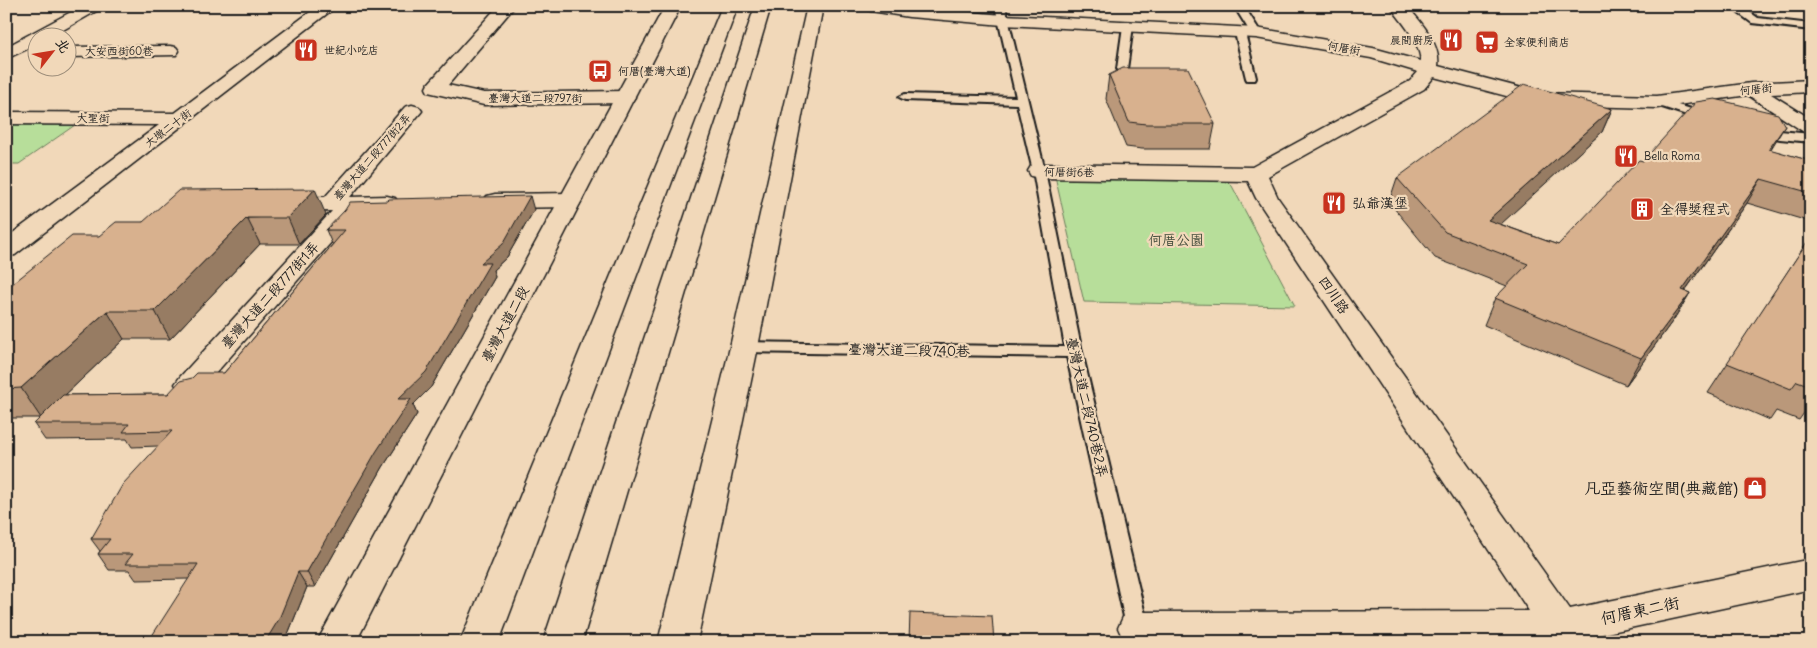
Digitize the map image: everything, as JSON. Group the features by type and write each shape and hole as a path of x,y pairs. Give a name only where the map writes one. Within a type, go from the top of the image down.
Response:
{"street":[{"path":"8,53 94,6"},
{"name":"大墩二十街","path":"6,250 329,6"},
{"name":"臺灣大道二段797街","path":"508,6 435,88 484,99 626,97"},
{"name":"臺灣大道二段","path":"336,642 673,6"},
{"path":"479,642 730,6"},
{"path":"562,642 763,6"},
{"path":"677,642 744,347 815,6"},
{"name":"何厝街","path":"871,6 909,12 1001,13 1128,26 1248,33 1373,53 1482,85 1541,99 1658,102 1751,89 1811,86"},
{"path":"1256,174 1417,85 1429,68 1428,50 1413,24 1398,6"},
{"name":"大安西街60巷","path":"78,52 170,51"},
{"path":"8,53 28,52"},
{"path":"1751,89 1811,128"},
{"name":"臺灣大道二段777街2弄","path":"339,204 412,111"},
{"name":"大聖街","path":"6,118 180,119"},
{"name":"何厝街6巷","path":"1039,172 1256,174"},
{"name":"四川路","path":"1256,174 1267,198 1566,634"},
{"path":"473,201 571,200"},
{"path":"266,205 405,202"},
{"name":"臺灣大道二段777街1弄","path":"190,384 341,217 339,204"},
{"name":"何厝東二街","path":"1139,635 1566,634 1811,574"}],"lane":[{"path":"1239,6 1248,33 1251,78"},
{"path":"1734,6 1754,21 1811,27"},
{"name":"何厝街6巷","path":"1001,13 1039,172"},
{"path":"1122,69 1128,26"},
{"path":"905,97 1022,101"},
{"path":"1658,102 1719,121"},
{"path":"1745,127 1780,136 1811,138"},
{"name":"臺灣大道二段740巷2弄","path":"1039,172 1074,352 1139,635"},
{"name":"臺灣大道二段740巷","path":"744,347 1074,352"}],"green space":[{"path":"6,125 75,125 19,164 6,164"},
{"name":"何厝公園","path":"1055,176 1226,180 1232,186 1295,306 1084,302"}],"building":[{"path":"1123,68 1188,68 1215,124 1146,124 1129,122 1109,75"},
{"path":"1524,84 1612,109 1488,220 1558,245 1639,160 1643,161 1696,102 1715,99 1778,114 1785,126 1769,149 1811,161 1811,193 1761,179 1682,290 1690,293 1641,358 1495,298 1528,264 1445,232 1397,178"},
{"path":"315,189 288,218 247,218 155,311 107,311 21,388 6,389 6,289 72,236 99,236 116,222 143,222 179,190"},
{"path":"530,196 503,244 481,263 490,263 426,372 398,399 411,399 376,452 307,572 298,572 279,619 265,642 148,642 198,564 125,564 133,554 98,554 110,539 91,539 123,484 172,431 123,432 129,424 34,424 63,395 168,394 180,381 192,378 197,373 224,373 345,230 326,230 350,202 387,201 389,199"},
{"path":"1811,236 1811,386 1797,381 1791,389 1727,363"},
{"path":"910,613 992,616 994,642 909,642"}],"place":[{"name":"晨間廚房","path":"1451,40"},
{"name":"全家便利商店","path":"1487,42"},
{"name":"世紀小吃店","path":"306,50"},
{"name":"何厝(臺灣大道)","path":"600,71"},
{"name":"Bella Roma","path":"1626,156"},
{"name":"弘爺漢堡","path":"1334,203"},
{"name":"全得獎程式","path":"1642,209"},
{"name":"凡亞藝術空間(典藏館)","path":"1755,488"}]}
